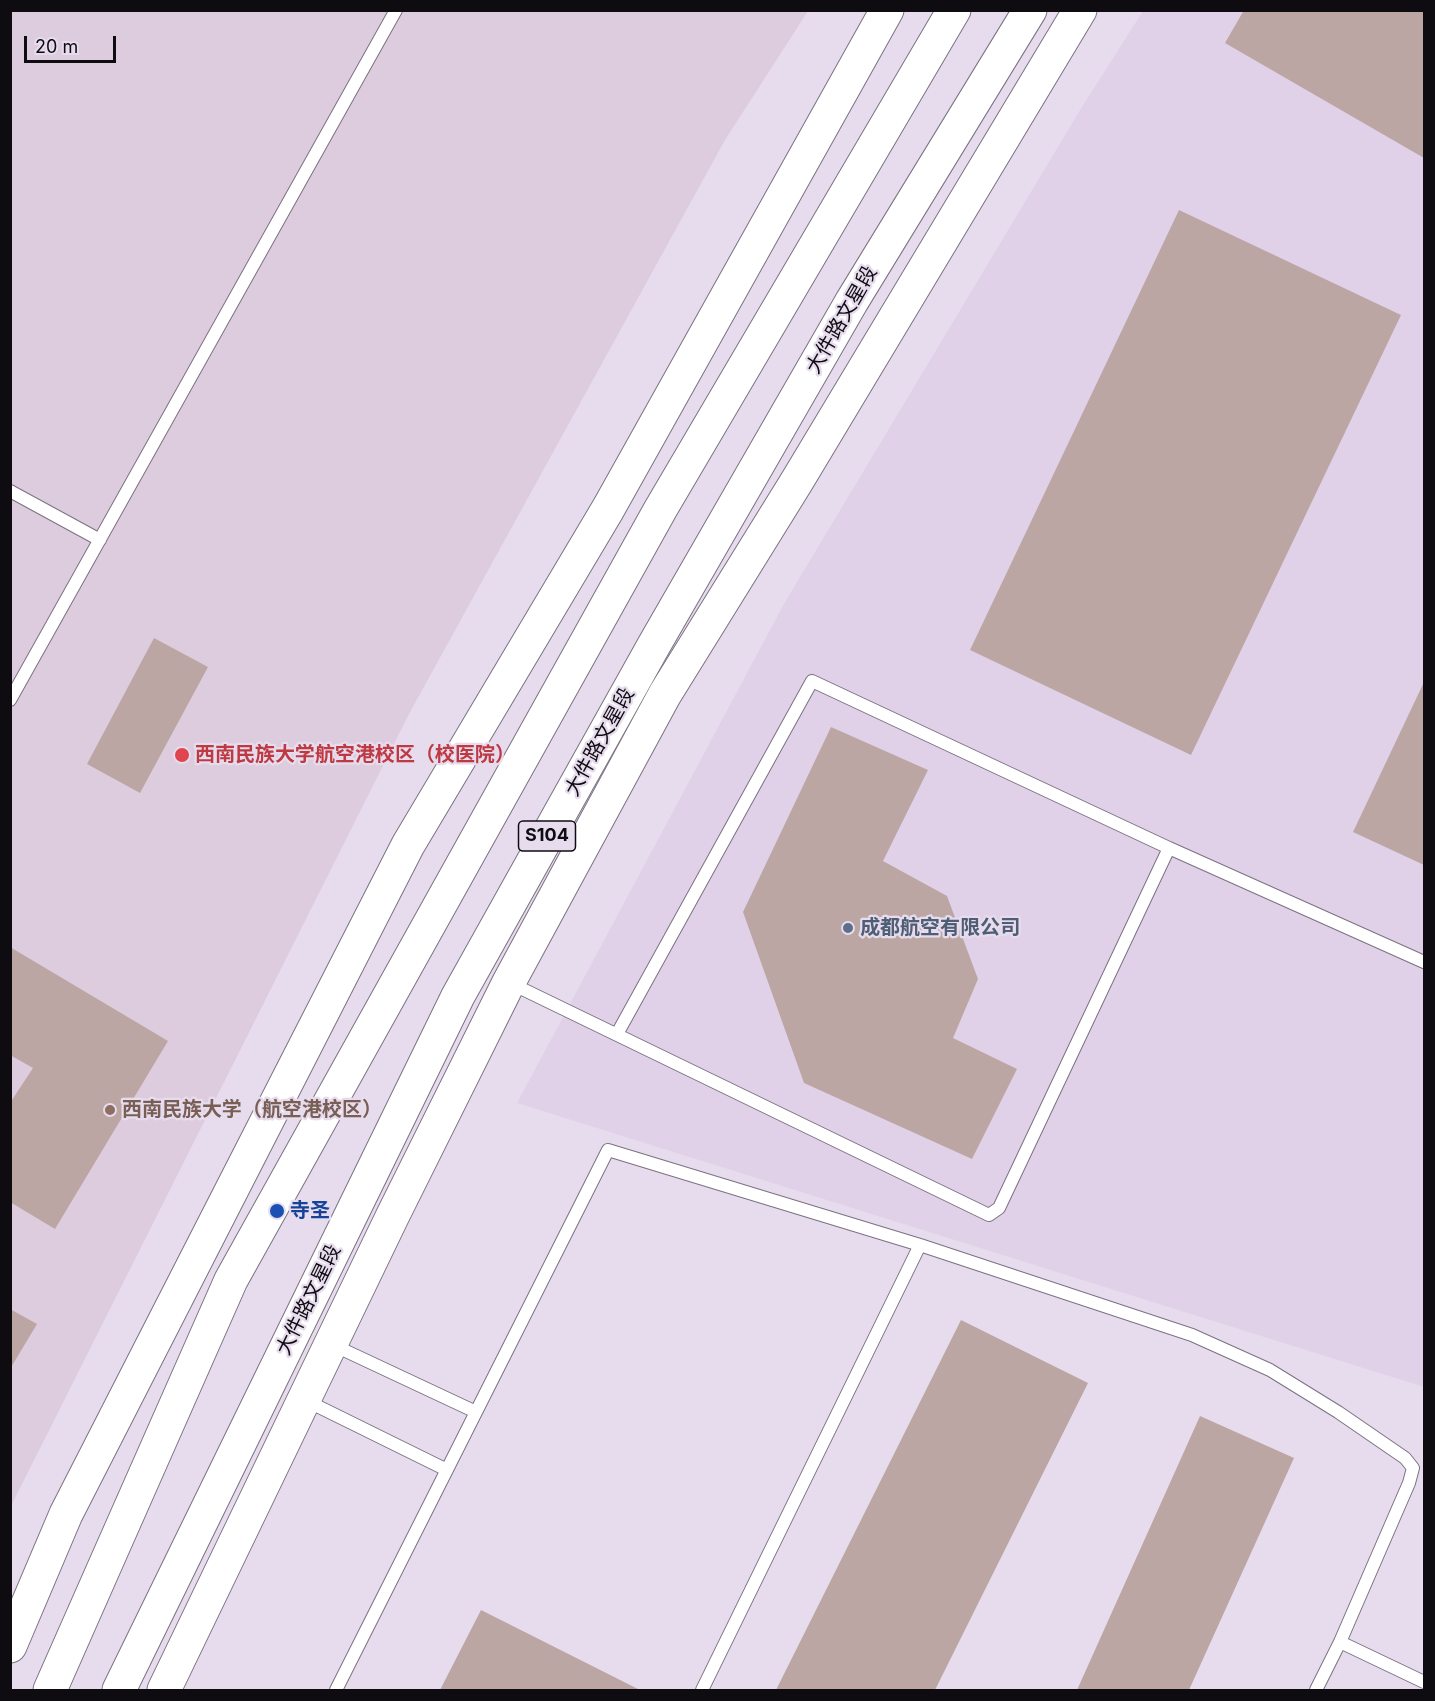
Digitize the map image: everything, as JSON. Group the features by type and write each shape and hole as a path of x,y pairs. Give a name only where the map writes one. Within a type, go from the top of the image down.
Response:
{"main road":[{"path":"10,1646 66,1514 408,845 608,509 887,10"},
{"name":"S104","path":"50,1690 231,1280 660,510 954,10"},
{"name":"大件路文星段","path":"119,1690 458,996 654,645 852,301 1029,10"},
{"path":"164,1690 509,982 665,694 797,481 1080,10"}],"lane":[{"path":"10,700 396,10"},
{"path":"10,491 100,540"},
{"path":"617,1034 812,681 1169,848 1425,962"},
{"path":"509,982 989,1215 999,1209 1169,848"},
{"path":"336,1690 608,1150 920,1245 1192,1335 1270,1370 1338,1412 1405,1458 1413,1468 1409,1482 1340,1642 1316,1690"},
{"path":"702,1690 920,1245"},
{"path":"331,1344 476,1412"},
{"path":"304,1400 447,1470"},
{"path":"1340,1642 1425,1682"}],"shaded area":[{"name":"西南民族大学（航空港校区）","path":"11,11 808,11 725,140 409,714 11,1506"},
{"path":"1143,11 1424,11 1424,1387 517,1103 785,602 1080,110"}],"building":[{"path":"1244,10 1424,10 1424,158 1225,43"},
{"path":"1179,210 1401,315 1191,755 970,650"},
{"path":"154,638 208,667 140,793 87,764"},
{"path":"1424,682 1424,865 1353,832"},
{"path":"831,727 928,770 883,861 947,896 978,979 953,1038 1017,1069 972,1159 804,1083 743,912"},
{"path":"10,947 168,1041 55,1229 10,1202 10,1103 33,1068 10,1055"},
{"path":"10,1309 37,1324 10,1369"},
{"path":"961,1320 1088,1383 935,1690 776,1690"},
{"path":"1200,1416 1294,1458 1189,1690 1077,1690"},
{"path":"481,1610 640,1690 440,1690"}],"place":[{"name":"西南民族大学航空港校区（校医院）","path":"182,755"},
{"name":"成都航空有限公司","path":"848,928"},
{"name":"西南民族大学（航空港校区）","path":"110,1110"},
{"name":"寺圣","path":"277,1211"}]}
